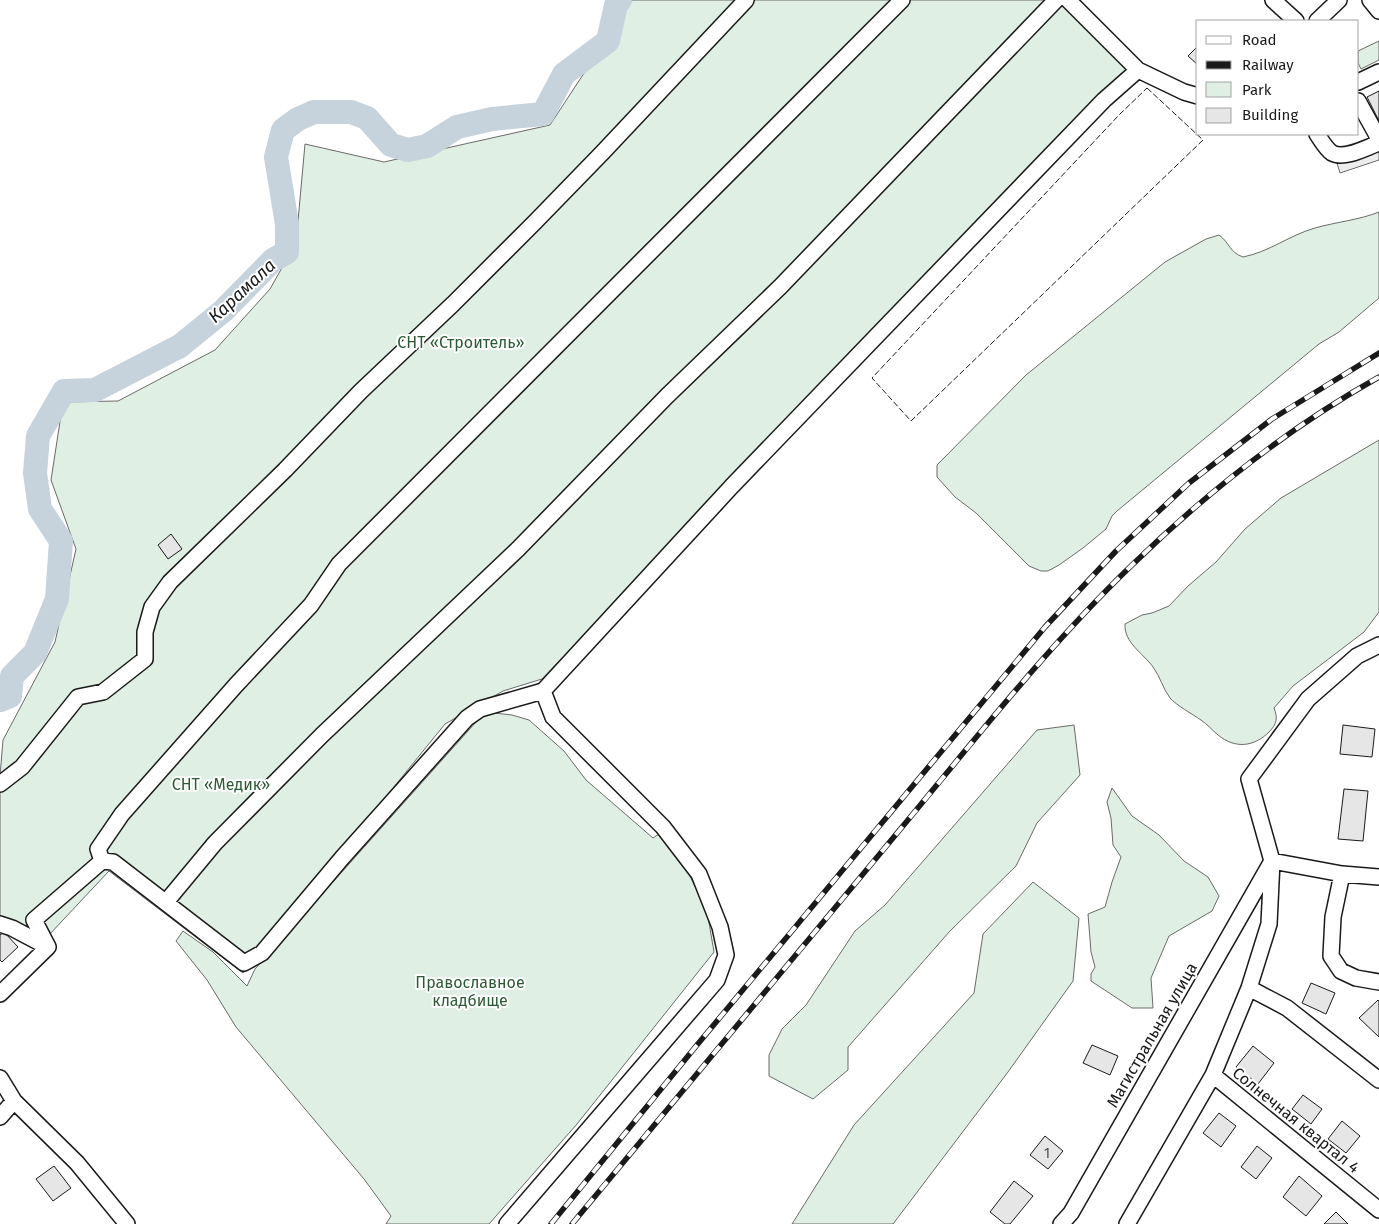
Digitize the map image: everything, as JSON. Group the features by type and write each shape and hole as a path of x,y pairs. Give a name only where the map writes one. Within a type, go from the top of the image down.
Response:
{"street":[{"path":"0,784 22,767 78,697 103,692 145,659 145,632 152,607 170,582 285,470 361,391 453,304 522,235 746,0"},
{"path":"102,861 98,849 122,814 236,685 310,605 339,564 902,0"},
{"path":"166,902 222,836 322,735 518,549 667,396 780,287 1056,0"},
{"path":"1068,0 1138,70 1184,92 1196,95"},
{"path":"1273,0 1295,20"},
{"path":"1318,20 1339,0"},
{"path":"1370,0 1379,11"},
{"path":"48,947 34,920 102,861 113,862 244,963 262,953 342,858 467,718 480,710 543,691 732,486 1097,107 1138,70"},
{"path":"1359,82 1379,72"},
{"path":"1318,135 1331,152 1339,155 1379,141 1359,103"},
{"path":"1127,1224 1213,1075 1249,988 1269,924 1272,861 1249,779 1308,699 1357,656 1379,645"},
{"path":"507,1224 717,980 726,955 720,927 699,874 663,827 552,717 543,691"},
{"path":"1272,861 1342,874 1379,877"},
{"name":"Магистральная улица","path":"1061,1224 1071,1212 1272,861"},
{"path":"1342,874 1333,917 1331,956 1341,972 1356,978 1379,982"},
{"path":"0,924 12,928 48,947"},
{"path":"0,994 48,947"},
{"path":"1249,988 1287,1008 1379,1080"},
{"name":"Солнечная квартал 4","path":"1213,1075 1379,1210"},
{"path":"0,1078 14,1101 77,1162 127,1224"},
{"path":"0,1117 14,1101"}],"green space":[{"name":"СНТ «Строитель»","path":"632,0 1068,0 1128,68 542,679 503,691 445,724 243,973 109,871 48,936 0,918 0,776 3,740 55,642 76,549 51,480 63,402 118,401 215,350 270,289 296,243 305,144 384,162 550,125"},
{"path":"1379,41 1379,60 1361,69 1359,65 1359,51"},
{"path":"1379,212 1379,298 1339,332 1319,344 1117,511 1112,516 1106,529 1059,565 1048,571 1041,571 1029,566 976,513 955,497 937,477 937,465 1026,375 1165,262 1206,239 1219,235 1235,253 1243,257 1253,255 1315,228"},
{"path":"1379,440 1379,612 1364,632 1293,686 1274,708 1276,715 1275,724 1263,737 1257,741 1244,744 1231,743 1224,740 1170,698 1158,674 1131,642 1125,624 1142,615 1169,606 1188,586 1216,562 1245,529 1281,498"},
{"name":"Православное кладбище","path":"485,712 512,715 529,720 564,751 586,780 653,838 659,834 685,866 707,911 714,952 577,1124 489,1224 386,1224 391,1216 364,1179 236,1027 207,980 176,941 183,931 213,952 247,986 255,969"},
{"path":"1074,725 1080,775 1037,823 1016,866 950,931 848,1047 848,1070 813,1099 769,1076 769,1055 782,1029 806,1005 855,931 885,905 1037,730"},
{"path":"1112,788 1132,816 1159,835 1184,861 1208,877 1219,896 1212,911 1169,936 1151,978 1153,1008 1132,1008 1091,981 1091,974 1095,967 1091,952 1088,914 1105,907 1121,857 1113,845 1111,818 1107,802"},
{"path":"1033,882 1079,918 1073,981 1008,1072 893,1224 792,1224 854,1125 974,993 983,934"}],"shaded area":[{"path":"1379,148 1379,160 1340,173 1337,163"}],"building":[{"path":"1196,48 1196,63 1188,56"},
{"path":"1379,91 1379,121 1367,97"},
{"path":"171,534 182,549 168,559 158,545"},
{"path":"1343,725 1375,729 1372,757 1340,754"},
{"path":"1344,789 1368,791 1363,841 1338,839"},
{"path":"4,932 18,947 2,962 0,960 0,935"},
{"path":"1311,983 1335,993 1326,1014 1302,1003"},
{"path":"1379,1001 1379,1037 1359,1018"},
{"path":"1092,1045 1118,1056 1110,1075 1083,1063"},
{"path":"1253,1046 1274,1063 1258,1084 1236,1067"},
{"path":"1303,1095 1322,1109 1311,1124 1292,1109"},
{"path":"1219,1113 1236,1126 1221,1147 1203,1133"},
{"path":"1342,1121 1360,1136 1346,1153 1328,1139"},
{"path":"1045,1136 1063,1151 1048,1169 1030,1155"},
{"path":"1257,1146 1272,1158 1256,1179 1241,1167"},
{"path":"54,1166 71,1188 53,1201 36,1179"},
{"path":"1299,1176 1322,1196 1306,1216 1283,1197"},
{"path":"1014,1181 1033,1196 1010,1224 1005,1224 990,1212"},
{"path":"1336,1212 1348,1224 1324,1224"}],"waterway":[{"name":"Карамала","path":"0,700 10,696 12,676 35,653 57,599 61,541 40,509 35,473 38,436 64,391 95,390 180,346 223,311 273,260 287,252 287,224 276,157 283,130 298,119 314,112 351,112 367,118 391,145 408,150 427,146 457,127 492,119 543,114 564,74 608,41 616,5 620,0"}],"railway":[{"path":"551,1224 697,1045 1045,627 1116,551 1189,483 1272,419 1379,353"},
{"path":"572,1224 1008,699 1099,598 1159,539 1218,488 1280,440 1379,377"}],"fence":[{"path":"1147,88 1196,134"},
{"path":"1147,88 1119,115 872,378 911,421 1203,140 1198,135"}],"park label":[{"name":"СНТ «Медик»","path":"221,784"}]}
